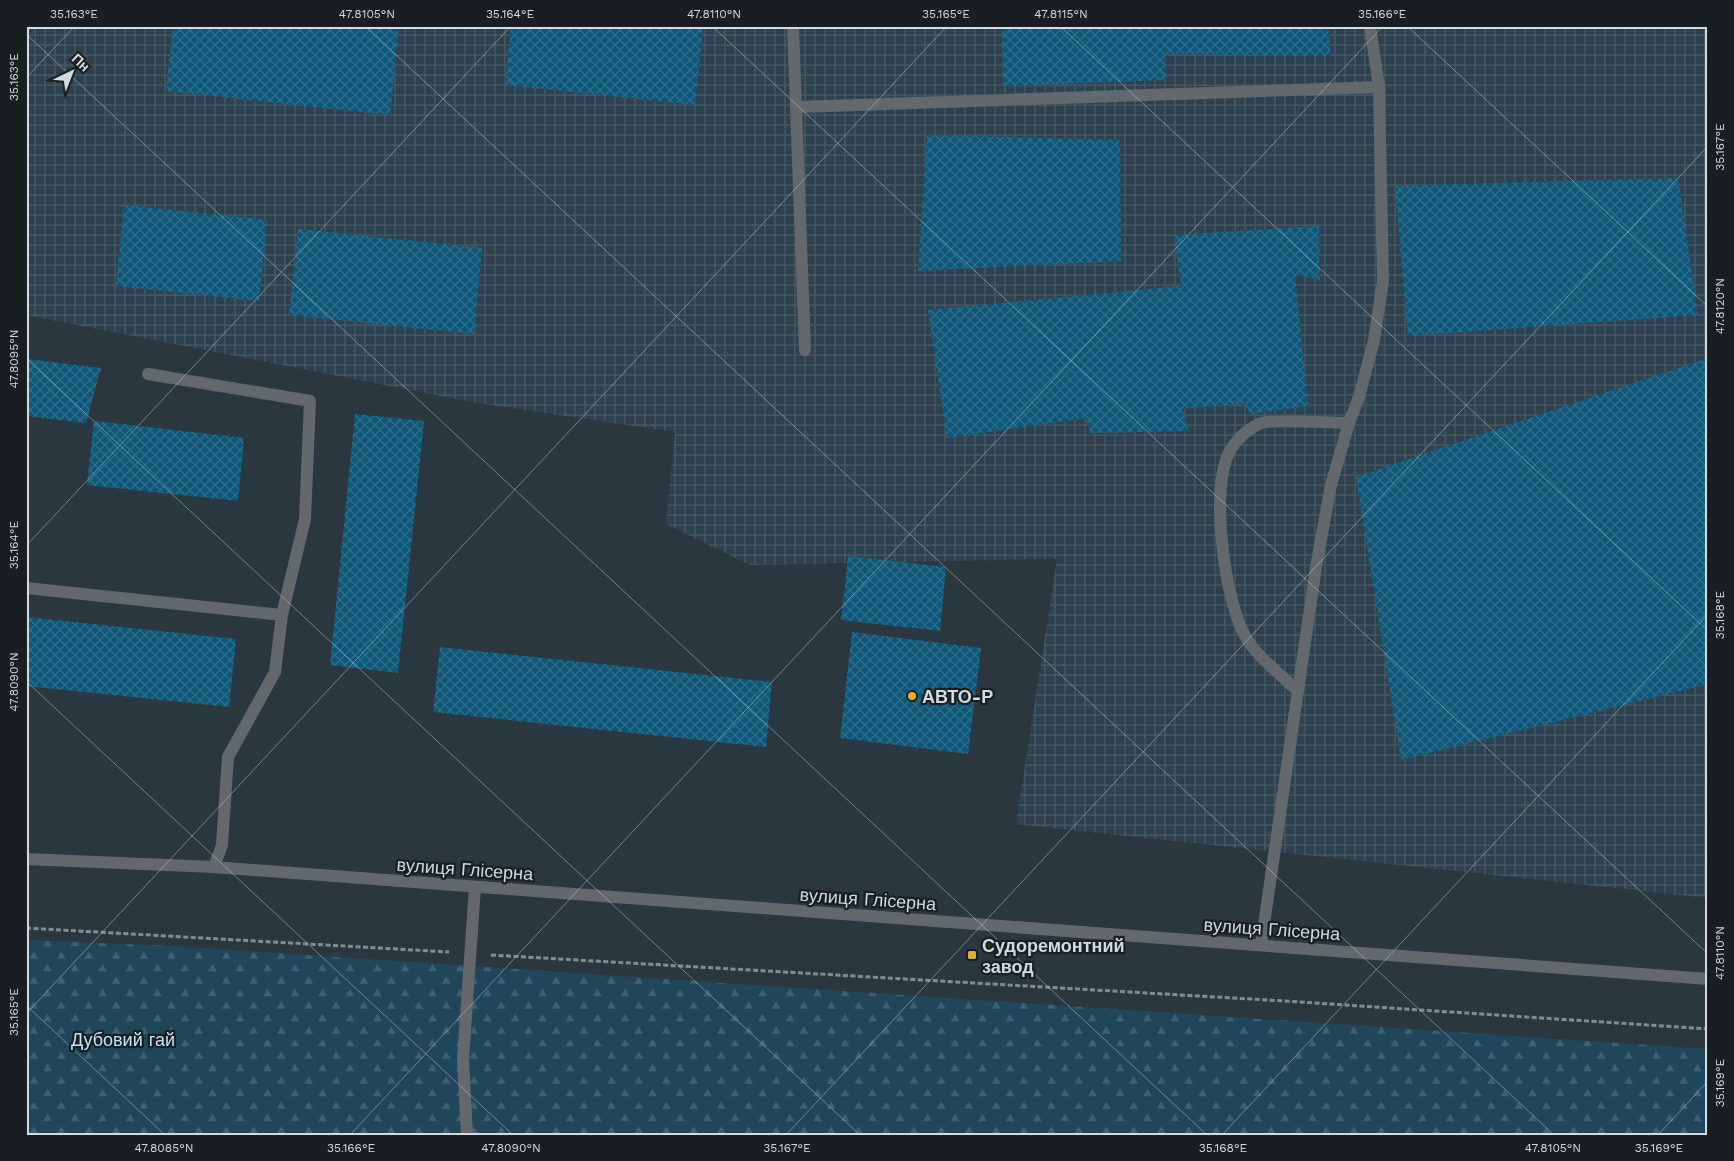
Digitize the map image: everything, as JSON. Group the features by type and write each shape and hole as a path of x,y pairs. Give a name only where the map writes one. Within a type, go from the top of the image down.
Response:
{"street":[{"path":"794,26 805,350"},
{"path":"1262,946 1316,567 1331,485 1349,423 1359,397 1374,340 1383,282 1379,87 1370,26"},
{"path":"798,107 1379,87"},
{"path":"148,374 310,401 305,519 282,615 275,672 228,757 222,845 214,867"},
{"path":"1298,691 1246,638 1232,607 1225,574 1220,498 1226,460 1240,435 1263,422 1349,423"},
{"path":"26,588 282,615"},
{"name":"вулиця Глісерна","path":"26,859 214,867 1708,979"},
{"path":"467,1135 463,1059 476,887"}],"path":[{"path":"26,928 453,952"},
{"path":"482,954 1276,1000 1708,1029"}],"shaded area":[{"path":"26,26 1708,26 1708,898 1016,824 1057,559 750,565 666,524 675,432 477,403 26,315"}],"green space":[{"name":"Дубовий гай","path":"26,940 173,946 1708,1049 1708,1135 26,1135"}],"building":[{"path":"173,26 399,26 390,115 166,91"},
{"path":"511,26 703,26 695,105 505,85"},
{"path":"1002,26 1328,26 1331,56 1164,54 1167,80 1003,86"},
{"path":"927,135 1120,140 1121,261 918,271"},
{"path":"1678,178 1698,315 1408,336 1395,186"},
{"path":"124,205 267,220 259,301 116,286"},
{"path":"1319,226 1320,280 1295,275 1308,406 1250,414 1245,403 1182,409 1189,431 1091,433 1085,418 947,438 928,310 1181,286 1174,235"},
{"path":"298,229 482,248 474,334 289,315"},
{"path":"1708,358 1708,684 1401,760 1356,477"},
{"path":"26,359 101,368 86,423 26,416"},
{"path":"355,414 424,421 398,673 330,665"},
{"path":"94,421 244,438 238,501 87,485"},
{"path":"848,556 946,567 940,631 841,620"},
{"path":"26,617 236,639 229,707 26,686"},
{"path":"852,632 981,648 968,754 840,738"},
{"path":"440,647 772,682 766,747 433,712"}],"place":[{"name":"АВТО-Р","path":"912,696"},
{"name":"Судоремонтний завод","path":"972,955"}]}
